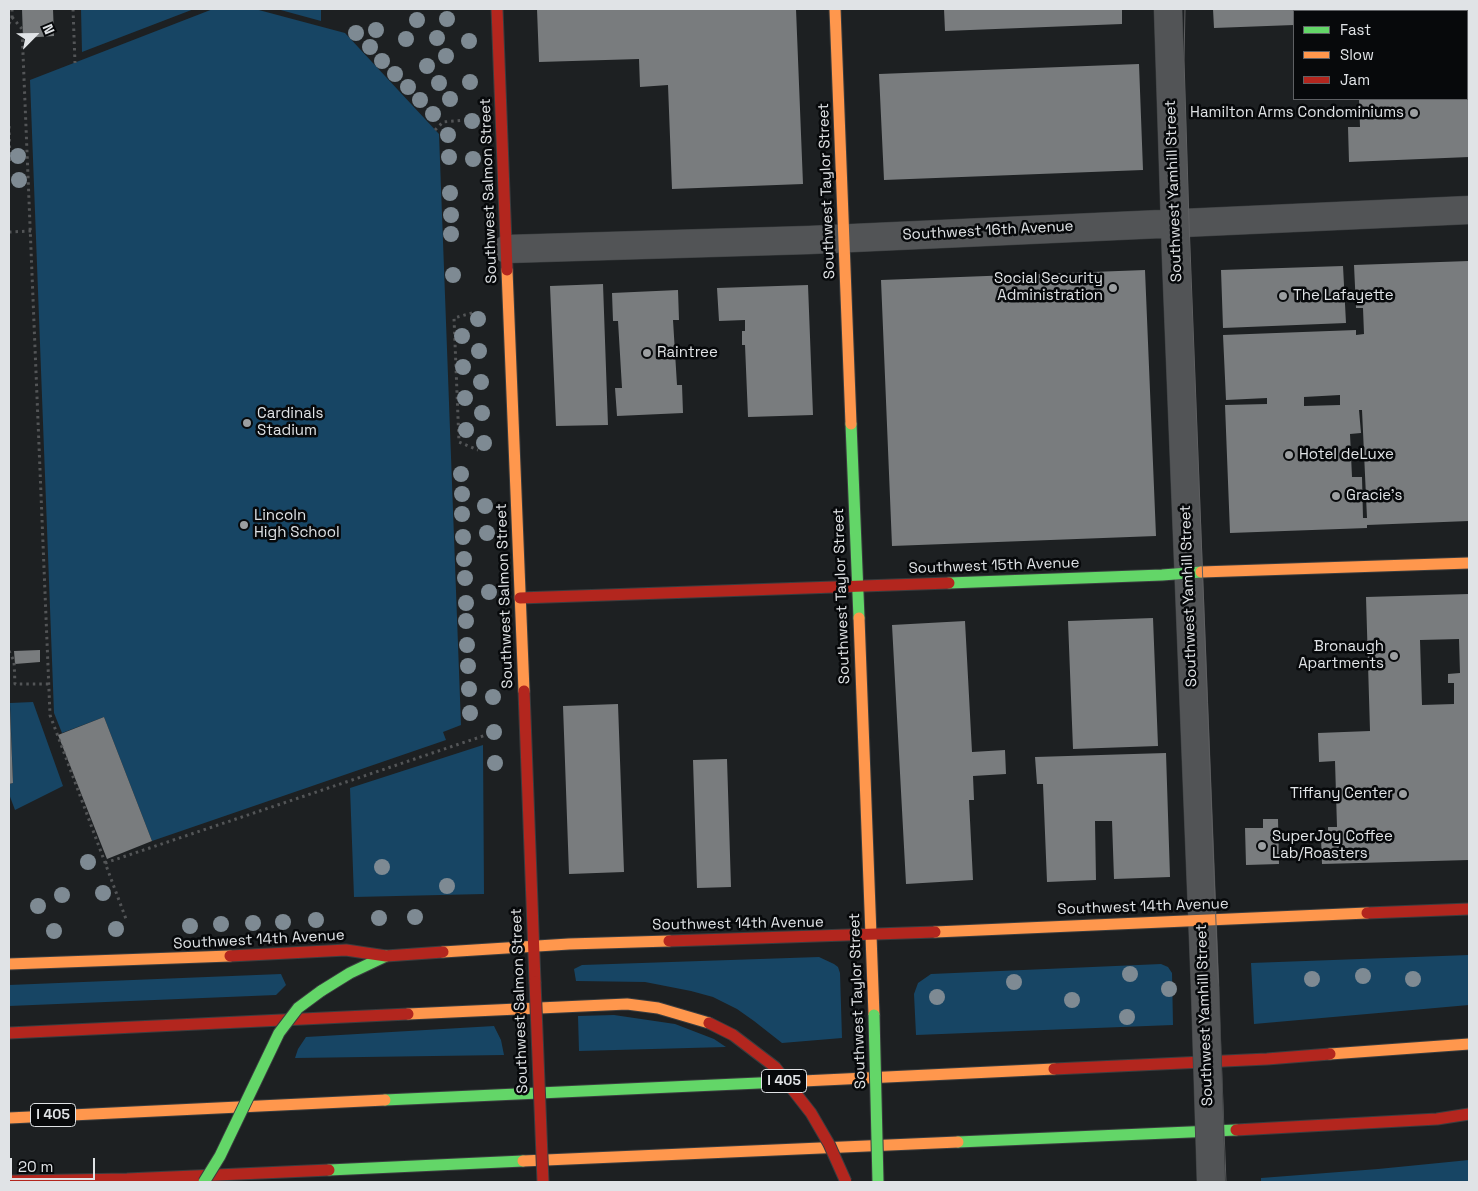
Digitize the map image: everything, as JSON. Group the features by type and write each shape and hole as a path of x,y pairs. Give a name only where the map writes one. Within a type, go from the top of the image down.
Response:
{"main road":[{"name":"Southwest Salmon Street","path":"497,9 543,1182"},
{"name":"Southwest Taylor Street","path":"835,9 872,935 878,1182"},
{"name":"Southwest 15th Avenue","path":"520,598 1189,573 1220,570 1469,563"},
{"name":"Southwest 14th Avenue","path":"9,964 168,959 346,950 386,956 533,946 872,935 1202,919 1469,909"},
{"path":"204,1182 220,1156 279,1033 298,1008 350,973 386,956"},
{"path":"9,1033 627,1004 658,1008 709,1023 733,1035 774,1067 793,1088 811,1113 846,1182"},
{"name":"I 405","path":"9,1118 1247,1060 1469,1044"},
{"path":"44,1104 98,1113"},
{"path":"9,1181 123,1181 1253,1129 1437,1119 1469,1114"}],"street":[{"name":"Southwest Yamhill Street","path":"1168,9 1205,986 1210,1182"},
{"name":"Southwest 16th Avenue","path":"507,249 844,238 1469,210"}],"path":[{"path":"9,24 12,17 12,9"},
{"path":"73,9 75,63"},
{"path":"12,17 22,29 50,715 126,919"},
{"path":"435,130 443,122 465,120"},
{"path":"9,126 9,164"},
{"path":"9,232 31,231"},
{"path":"472,313 454,318 459,442 478,450"},
{"path":"9,651 14,661 15,684 49,684"},
{"path":"105,863 489,734"}],"shaded area":[{"path":"81,9 194,9 82,52"},
{"name":"Cardinals Stadium","path":"213,9 255,9 345,33 439,134 461,725 443,732 446,740 152,841 104,717 62,733 54,713 30,80"},
{"path":"277,9 321,9 321,21"},
{"path":"33,702 63,786 15,810 9,794 9,784 13,783 10,703"},
{"path":"483,745 484,894 354,897 350,788"},
{"path":"1469,955 1469,1005 1254,1024 1251,963"},
{"path":"819,957 838,967 840,973 842,1038 782,1043 737,1009 713,997 645,982 576,981 574,969 582,965"},
{"path":"1161,964 1168,967 1172,973 1173,1025 916,1035 914,994 918,983 931,974"},
{"path":"281,974 286,985 276,995 9,1006 9,985"},
{"path":"614,1015 675,1024 714,1039 726,1047 579,1051 578,1016"},
{"path":"494,1026 501,1040 504,1055 295,1058 298,1049 306,1037"},
{"path":"1469,1160 1469,1182 1261,1182 1261,1178"}],"building":[{"path":"22,9 53,9 54,36 23,38"},
{"path":"537,9 796,9 803,184 672,189 668,85 640,87 639,59 539,62"},
{"path":"944,9 1122,9 1122,24 945,31"},
{"path":"1213,9 1330,9 1293,10 1293,25 1214,28"},
{"path":"1469,9 1469,26 1468,10 1344,10"},
{"name":"Hamilton Arms Condominiums","path":"1469,42 1469,157 1349,162 1348,127 1360,127 1359,100 1468,100"},
{"path":"1139,64 1143,170 884,180 879,74"},
{"path":"1469,261 1469,521 1367,525 1367,528 1230,533 1225,405 1267,404 1267,398 1226,400 1223,335 1356,330 1356,335 1364,334 1363,308 1356,308 1354,265","holes":["1340,395 1340,405 1304,406 1304,397","1359,410 1362,410 1367,518 1363,518 1362,477 1352,477 1350,434 1361,433"]},
{"name":"The Lafayette","path":"1343,266 1346,323 1223,328 1221,270"},
{"path":"1145,270 1156,536 892,546 881,280"},
{"path":"603,284 608,425 556,426 550,286"},
{"path":"808,285 813,415 748,417 745,345 742,345 742,331 745,331 745,320 719,321 717,288"},
{"name":"Raintree","path":"678,290 679,320 673,320 677,385 682,385 683,413 617,416 615,388 622,388 618,321 613,321 612,293"},
{"name":"Tiffany Center","path":"1469,594 1469,860 1322,864 1321,838 1328,837 1328,827 1337,827 1335,761 1319,762 1318,733 1370,731 1366,597","holes":["1459,639 1460,673 1448,674 1448,683 1454,683 1454,704 1422,705 1420,640"]},
{"path":"1153,618 1158,746 1073,749 1068,621"},
{"path":"965,621 972,752 1005,750 1006,774 973,776 974,800 969,800 973,880 906,884 892,625"},
{"path":"40,650 40,662 15,664 14,651"},
{"path":"618,704 624,872 569,874 563,706"},
{"path":"9,709 13,783 9,784"},
{"path":"104,717 152,841 107,859 58,735"},
{"path":"1166,753 1170,877 1114,879 1112,821 1095,821 1096,880 1047,882 1043,784 1037,784 1035,757"},
{"path":"727,759 731,887 697,888 693,760"},
{"name":"SuperJoy Coffee Lab/Roasters","path":"1263,819 1278,819 1279,864 1246,865 1245,828 1263,828"}],"tram line":[{"path":"1185,9 1184,60 1189,222 1226,1182"}],"traffic: fast":[{"path":"851,424 859,618"},
{"path":"949,583 1201,572"},
{"path":"321,991 350,973 386,956"},
{"path":"204,1182 220,1156 279,1033 298,1008 321,991"},
{"path":"874,1015 878,1182"},
{"path":"385,1100 803,1081"},
{"path":"958,1142 1236,1130"},
{"path":"329,1170 523,1161"}],"traffic: slow":[{"path":"835,9 851,424"},
{"path":"507,270 524,691"},
{"path":"1201,572 1469,563"},
{"path":"859,618 874,1015"},
{"path":"935,932 1367,913"},
{"path":"443,952 569,944 669,941"},
{"path":"9,964 230,956"},
{"path":"408,1014 627,1004 658,1008 709,1023"},
{"path":"1330,1054 1469,1044"},
{"path":"803,1081 1054,1069"},
{"path":"9,1118 385,1100"},
{"path":"523,1161 958,1142"}],"traffic: jam":[{"path":"497,9 507,270"},
{"path":"520,598 949,583"},
{"path":"524,691 535,982"},
{"path":"1367,913 1469,909"},
{"path":"669,941 935,932"},
{"path":"230,956 346,950 386,956 443,952"},
{"path":"535,982 543,1182"},
{"path":"9,1033 408,1014"},
{"path":"709,1023 733,1035 775,1067 811,1113 829,1144 846,1182"},
{"path":"1054,1069 1267,1059 1330,1054"},
{"path":"1236,1130 1437,1119 1469,1114"},
{"path":"9,1181 127,1179 329,1170"}],"place":[{"name":"Hamilton Arms Condominiums","path":"1414,113"},
{"name":"Social Security Administration","path":"1113,288"},
{"name":"The Lafayette","path":"1283,296"},
{"name":"Raintree","path":"647,353"},
{"name":"Cardinals Stadium","path":"247,423"},
{"name":"Hotel deLuxe","path":"1289,455"},
{"name":"Gracie's","path":"1336,496"},
{"name":"Lincoln High School","path":"244,525"},
{"name":"Bronaugh Apartments","path":"1394,656"},
{"name":"Tiffany Center","path":"1403,794"},
{"name":"SuperJoy Coffee Lab/Roasters","path":"1262,846"}]}
